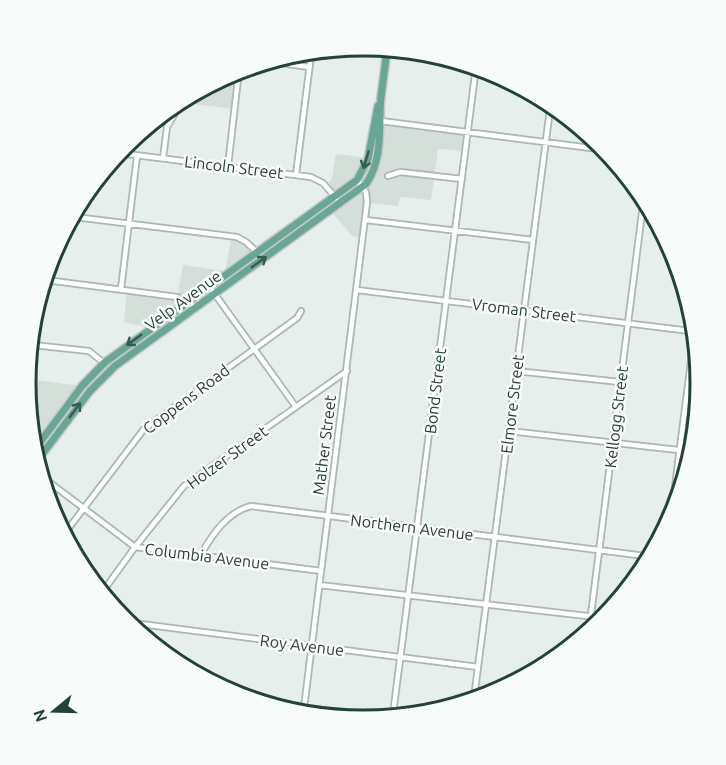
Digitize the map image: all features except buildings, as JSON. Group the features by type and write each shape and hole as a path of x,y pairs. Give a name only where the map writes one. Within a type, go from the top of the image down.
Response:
{"main road":[{"path":"357,180 368,159 381,98 386,56"},
{"path":"363,186 369,179 377,160 381,98"},
{"name":"Velp Avenue","path":"41,441 82,386 104,363 357,180"},
{"name":"Velp Avenue","path":"44,452 85,397 123,360 363,186"}],"street":[{"path":"296,175 310,60"},
{"path":"288,65 309,67"},
{"name":"Bond Street","path":"394,708 475,75"},
{"path":"228,166 238,80"},
{"name":"Elmore Street","path":"475,690 549,114"},
{"path":"163,158 167,127 173,117"},
{"path":"381,121 591,148"},
{"name":"Lincoln Street","path":"129,155 296,175 320,181 340,203"},
{"path":"121,289 137,156"},
{"path":"388,176 400,172 462,179"},
{"path":"357,180 363,186"},
{"name":"Mather Street","path":"305,704 366,220 368,198 363,186"},
{"name":"Kellogg Street","path":"591,616 642,212"},
{"path":"81,218 237,237 256,251"},
{"path":"366,220 534,240"},
{"path":"52,281 177,297 188,301 195,308"},
{"path":"209,286 296,407"},
{"name":"Vroman Street","path":"357,290 686,330"},
{"name":"Coppens Road","path":"70,527 144,429 297,318 301,311"},
{"path":"38,346 89,351 104,363"},
{"name":"Holzer Street","path":"107,586 184,486 347,371"},
{"path":"516,371 620,382"},
{"path":"675,482 690,372"},
{"path":"509,430 683,450"},
{"name":"Columbia Avenue","path":"52,485 135,547 321,571"},
{"name":"Northern Avenue","path":"200,556 225,520 242,508 251,506 640,555"},
{"path":"320,585 591,616"},
{"name":"Roy Avenue","path":"143,624 478,667"}],"shaded area":[{"path":"238,80 235,109 192,104"},
{"path":"381,121 467,132 465,151 438,149 431,200 400,197 398,206 367,203 363,238 352,236 330,210 359,189 373,171"},
{"path":"336,154 368,158 364,169 335,196 327,186 332,178"},
{"path":"232,236 237,237 256,251 151,328 124,322 127,290 177,297 183,265 225,271"},
{"path":"36,380 82,386 41,441"}]}
